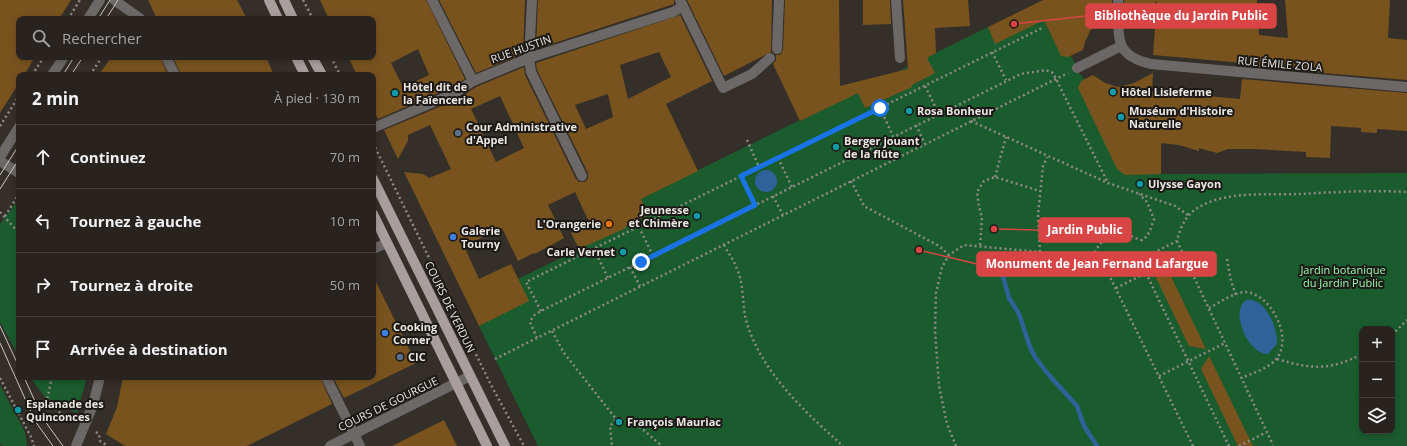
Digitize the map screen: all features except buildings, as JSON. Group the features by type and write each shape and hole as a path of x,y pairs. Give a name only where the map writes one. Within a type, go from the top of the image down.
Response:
{"main road":[{"path":"269,0 277,16"},
{"path":"284,0 292,16"},
{"path":"298,60 304,72"},
{"path":"314,60 320,72"},
{"name":"COURS DE VERDUN","path":"376,185 505,446"},
{"path":"376,220 488,446"}],"street":[{"path":"90,16 100,0"},
{"path":"114,0 137,16"},
{"path":"432,0 473,81"},
{"path":"532,0 529,58 531,72 582,176"},
{"path":"777,49 779,0"},
{"path":"896,0 900,58"},
{"path":"1077,68 1120,46 1118,0"},
{"path":"681,3 723,88 752,74 770,58"},
{"name":"RUE HUSTIN","path":"376,127 455,93 473,81 529,58 673,12 681,3"},
{"name":"RUE ÉMILE ZOLA","path":"1120,46 1125,53 1137,61 1151,64 1407,87"},
{"path":"54,72 62,60"},
{"path":"168,60 174,72"},
{"path":"0,157 16,133"},
{"path":"0,161 16,171"},
{"path":"376,248 387,243"},
{"name":"COURS DE GOURGUE","path":"330,446 470,376"},
{"path":"78,445 86,426 99,380"},
{"path":"327,380 360,446"}],"path":[{"path":"70,16 80,0"},
{"path":"303,0 311,16"},
{"path":"541,311 526,282 1042,28"},
{"path":"992,52 1006,80"},
{"path":"34,72 42,60"},
{"path":"92,72 100,60"},
{"path":"332,60 338,72"},
{"path":"495,359 1077,68"},
{"path":"537,338 530,322 533,316 541,311 1006,80 1021,74 1046,70 1053,73 1108,183"},
{"path":"925,86 939,114"},
{"path":"0,126 16,101"},
{"path":"880,108 894,136"},
{"path":"971,121 1047,157 1108,183 1175,206 1188,215"},
{"path":"916,125 925,144"},
{"path":"995,177 1006,138"},
{"path":"746,140 760,167"},
{"path":"376,148 490,383 524,446"},
{"path":"1040,252 1038,214 1043,166 1047,157"},
{"path":"778,158 792,187"},
{"path":"741,176 755,205"},
{"path":"980,245 982,217 977,192 984,181 995,177 1040,191"},
{"path":"851,181 864,206 939,246 949,255"},
{"path":"1273,446 1177,241 1181,226 1188,215 1202,205 1218,199 1370,191 1407,192"},
{"path":"1090,261 1097,248 1111,234 1121,233 1142,240 1146,237 1154,218 1152,210 1147,202 1138,193"},
{"path":"773,196 783,215"},
{"path":"5,216 16,199"},
{"path":"0,212 16,229"},
{"path":"639,227 653,256"},
{"path":"1109,275 1177,241"},
{"path":"724,245 738,270 746,320 758,348 776,377 796,401 843,446"},
{"path":"956,446 947,424 940,386 935,330 936,293 942,267 949,255 964,245 980,245 1040,252 1090,261 1109,275 1193,446"},
{"path":"594,249 608,278"},
{"path":"1116,288 1184,254"},
{"path":"1228,259 1230,281 1236,295"},
{"path":"630,267 640,286"},
{"path":"1146,273 1229,446"},
{"path":"1209,308 1236,295 1246,292 1254,295 1272,310 1282,328 1283,341 1277,358 1269,365 1241,378"},
{"path":"1395,332 1407,320"},
{"path":"552,330 564,353 616,419"},
{"path":"1159,376 1225,343"},
{"path":"1277,358 1302,367 1332,366 1348,362 1359,356"},
{"path":"0,378 31,437 34,446"},
{"path":"51,380 47,400 59,412 99,434 100,441 108,446"},
{"path":"612,446 610,426 616,419 626,419 633,422 662,446"},
{"path":"1239,446 1267,432"}],"green space":[{"name":"Jardin botanique du Jardin Public","path":"1044,20 1055,43 1066,57 1071,56 1080,74 1161,174 1407,173 1407,446 538,446 479,326 518,279 579,249 571,233 988,27"},
{"path":"16,203 16,351 0,322 0,224"},
{"path":"32,380 86,380 77,413 47,400"},
{"path":"0,385 25,432 27,446 3,446 0,444"}],"water":[{"path":"766,170 774,173 777,181 774,189 766,192 758,189 755,181 758,173"},
{"path":"1246,300 1253,300 1259,303 1269,314 1273,322 1277,337 1277,344 1268,354 1254,348 1248,341 1240,323 1241,306"}],"waterway":[{"path":"1002,273 1009,298 1019,314 1035,357 1077,406 1084,426 1097,446"}],"tram line":[{"path":"100,16 110,0"},
{"path":"108,16 118,0"},
{"path":"65,72 72,60"},
{"path":"73,72 81,60"},
{"path":"0,175 16,150"},
{"path":"0,189 16,164"},
{"path":"0,326 16,361"},
{"path":"0,343 16,379"},
{"path":"17,380 35,421 53,446"},
{"path":"25,380 42,417 63,446"}],"place":[{"name":"Bibliothèque du Jardin Public","path":"1014,24"},
{"name":"Hôtel Lisleferme","path":"1113,92"},
{"name":"Hôtel dit de la Faïencerie","path":"395,93"},
{"name":"Rosa Bonheur","path":"909,111"},
{"name":"Muséum d'Histoire Naturelle","path":"1121,117"},
{"name":"Cour Administrative d'Appel","path":"458,133"},
{"name":"Berger jouant de la flûte","path":"836,147"},
{"name":"Ulysse Gayon","path":"1140,184"},
{"name":"Jeunesse et Chimère","path":"697,216"},
{"name":"L'Orangerie","path":"609,224"},
{"name":"Jardin Public","path":"994,229"},
{"name":"Galerie Tourny","path":"453,237"},
{"name":"Monument de Jean Fernand Lafargue","path":"919,250"},
{"name":"Carle Vernet","path":"623,252"},
{"name":"Cooking Corner","path":"385,333"},
{"name":"CIC","path":"400,357"},
{"name":"Esplanade des Quinconces","path":"18,410"},
{"name":"François Mauriac","path":"619,422"}],"route":[{"path":"641,262 755,205 741,176 880,108"}]}
